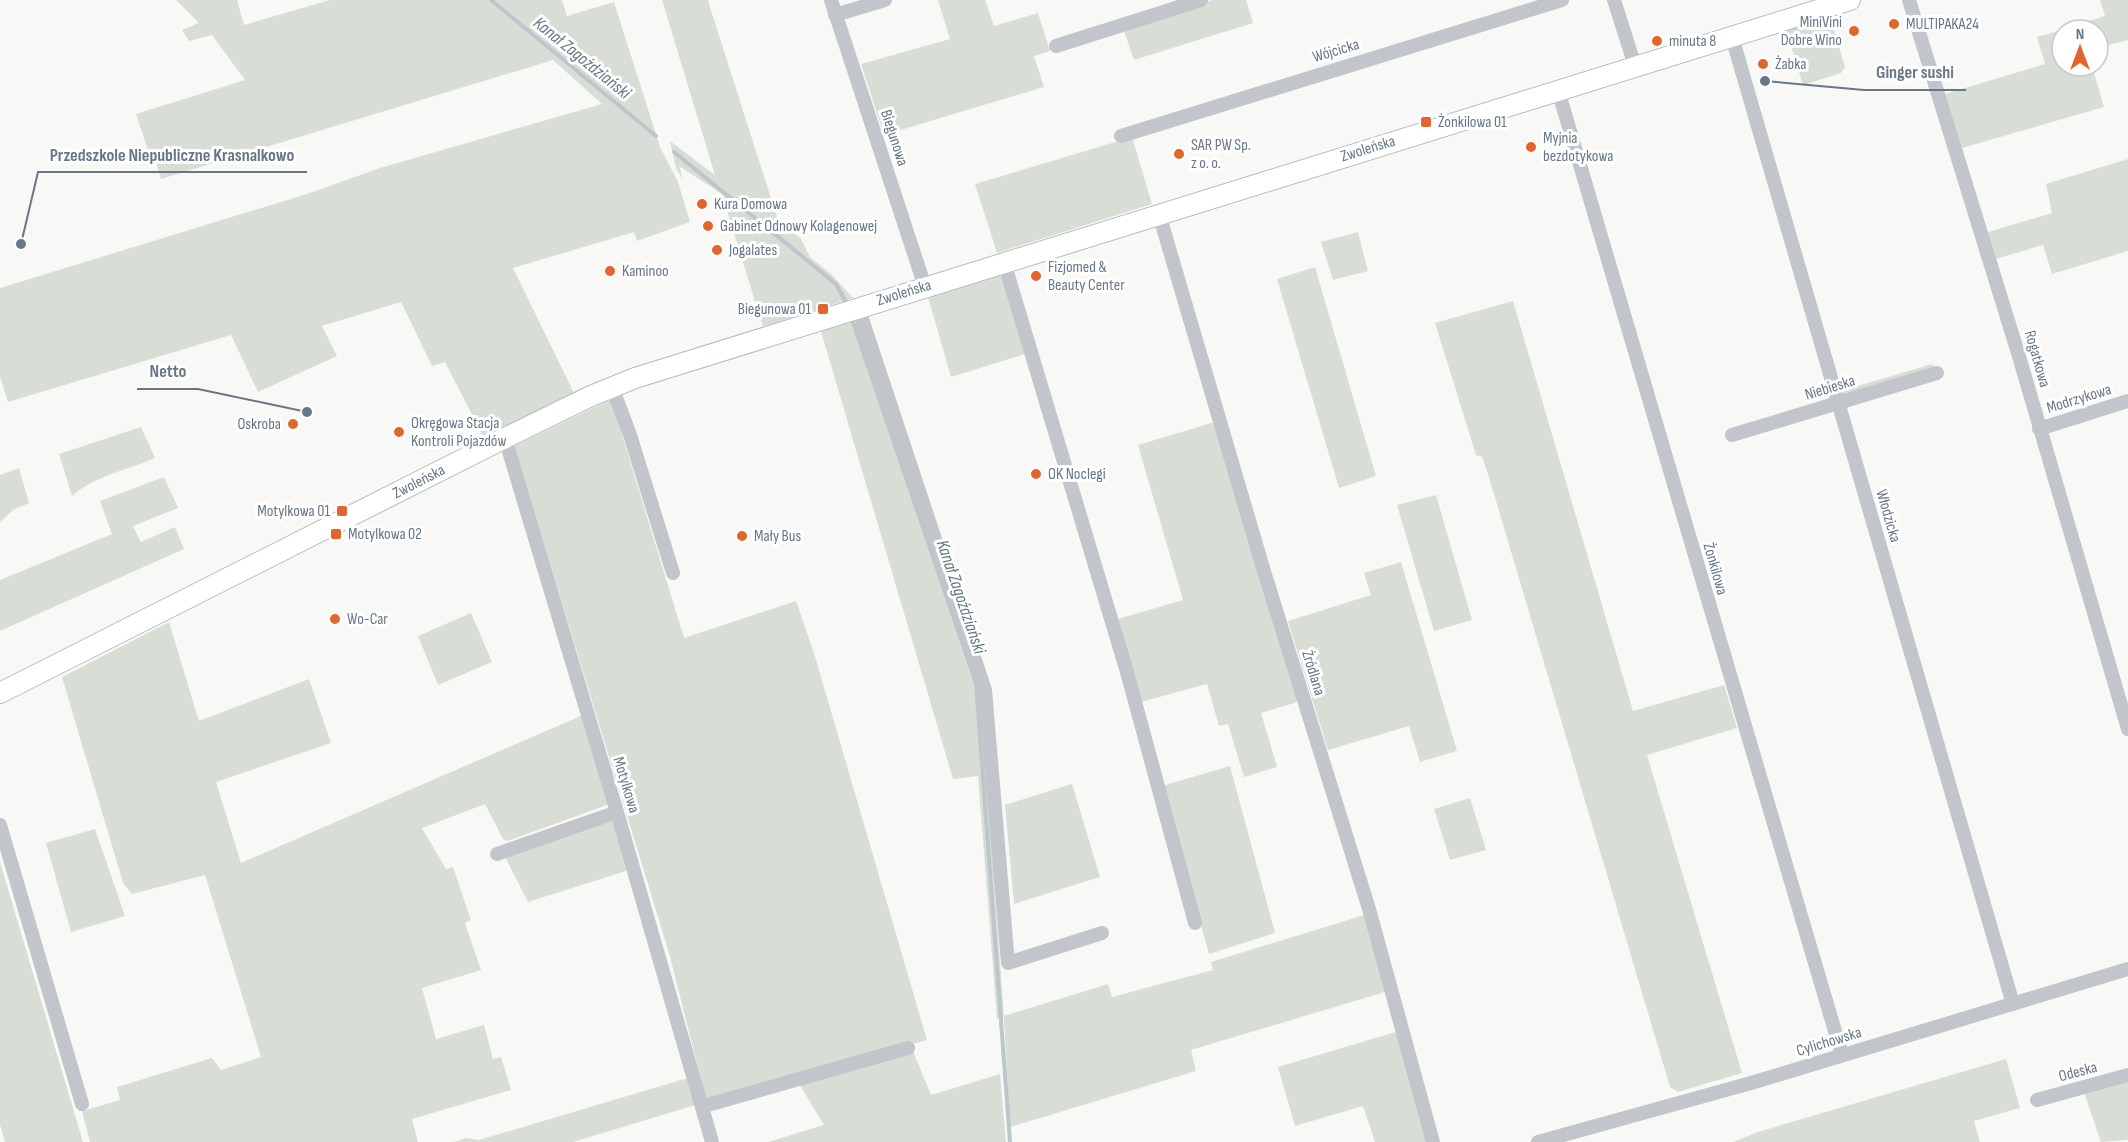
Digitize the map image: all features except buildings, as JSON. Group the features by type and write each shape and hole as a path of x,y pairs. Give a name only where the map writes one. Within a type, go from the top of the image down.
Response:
{"street":[{"name":"Biegunowa","path":"831,0 925,287"},
{"path":"835,15 885,0"},
{"path":"1056,46 1201,0"},
{"name":"Wójcicka","path":"1121,136 1562,0"},
{"path":"1614,0 1635,66"},
{"name":"Zwoleńska","path":"0,693 505,438 612,387 851,309 1850,0"},
{"name":"Rogatkowa","path":"1909,0 2128,729"},
{"name":"Włodzicka","path":"1732,37 2013,1004"},
{"name":"Żonkilowa","path":"1558,90 1842,1055"},
{"name":"Źródlana","path":"1160,214 1263,568 1369,909 1433,1142"},
{"path":"1004,262 1127,672 1195,923"},
{"path":"851,309 985,690 1008,963 1102,933"},
{"name":"Niebieska","path":"1732,435 1937,373"},
{"path":"612,387 630,435 673,573"},
{"name":"Modrzykowa","path":"2039,429 2128,401"},
{"name":"Motylkowa","path":"505,438 704,1106 712,1142"},
{"path":"497,854 617,812"},
{"path":"0,825 82,1104"},
{"name":"Cylichowska","path":"1538,1142 1561,1139 2128,969"},
{"path":"704,1106 908,1048"},
{"name":"Odeska","path":"2037,1100 2128,1075"}],"shaded area":[{"path":"176,0 237,0 244,25 330,0 562,0 567,16 614,2 660,147 678,182 690,222 637,241 634,232 513,268 574,393 484,438 445,362 432,366 401,302 322,326 337,356 258,392 231,335 8,402 0,377 0,288 307,194 380,168 602,104 553,60 161,179 153,152 149,153 136,114 245,80 212,35 189,41 182,30 199,23"},
{"path":"662,0 710,0 708,1 778,220 801,239 810,257 831,274 853,298 763,327 722,194 679,166 683,180 676,168 670,141 715,175"},
{"path":"938,0 985,0 994,26 1038,13 1050,51 1034,56 1044,87 884,135 861,64 950,39"},
{"path":"1212,0 1246,0 1253,23 1134,60 1123,28"},
{"path":"2100,0 2128,0 2128,40 2110,45 2110,18 2099,18 2105,16"},
{"path":"1830,16 1845,67 1841,73 1803,85 1786,29"},
{"path":"2050,33 2050,78 2096,78 2104,107 1962,148 1945,94 2045,64 2037,37"},
{"path":"1132,137 1152,204 997,253 975,184"},
{"path":"2128,159 2128,251 2052,274 2043,245 1996,259 1988,232 2052,213 2046,184"},
{"path":"1358,232 1368,271 1333,280 1321,242"},
{"path":"1315,267 1376,476 1339,488 1277,279"},
{"path":"1002,274 1025,354 951,377 928,297"},
{"path":"1513,301 1633,711 1724,685 1737,728 1647,755 1742,1073 1678,1092 1670,1087 1488,474 1482,457 1476,455 1435,323"},
{"path":"857,319 980,689 1004,1016 1108,984 1112,997 1213,970 1211,962 1364,915 1385,992 1191,1050 1196,1071 1010,1127 1004,1017 997,1019 978,776 953,779 820,328"},
{"path":"1932,364 1934,367 1843,396 1841,391"},
{"path":"608,401 612,402 684,638 796,601 814,653 927,1040 707,1103 669,953 514,446"},
{"path":"1215,422 1301,701 1261,713 1277,767 1244,777 1228,724 1219,726 1207,684 1141,702 1118,619 1183,600 1138,445"},
{"path":"141,427 155,458 101,478 72,496 59,454"},
{"path":"19,468 29,503 13,510 0,522 0,475"},
{"path":"164,477 178,508 133,526 141,542 175,527 184,549 0,631 0,580 112,534 100,501"},
{"path":"1436,495 1472,620 1434,631 1397,505"},
{"path":"1401,562 1457,751 1420,762 1409,726 1328,750 1288,621 1371,595 1364,573"},
{"path":"471,613 492,662 438,685 418,636"},
{"path":"169,622 199,721 309,679 331,743 216,782 241,863 583,715 610,804 507,841 503,839 485,804 422,828 446,869 453,867 471,920 465,923 481,970 422,988 436,1039 484,1025 493,1059 501,1057 511,1090 412,1119 418,1142 90,1142 82,1111 120,1100 117,1087 212,1058 221,1070 261,1057 205,875 132,894 123,883 62,677"},
{"path":"1230,766 1275,933 1209,954 1162,786"},
{"path":"1072,784 1100,877 1014,904 1005,805"},
{"path":"1470,798 1486,850 1450,860 1434,809"},
{"path":"613,818 629,870 528,902 505,857"},
{"path":"95,829 125,916 71,932 46,843"},
{"path":"0,862 83,1142 5,1142 0,1125"},
{"path":"1399,1031 1428,1142 1375,1142 1363,1106 1295,1126 1278,1067"},
{"path":"912,1049 931,1095 1000,1074 1006,1142 768,1142 824,1125 798,1082"},
{"path":"2006,1059 2020,1108 1974,1121 1980,1142 1733,1142 1758,1132"},
{"path":"691,1077 699,1104 573,1142 454,1142 466,1138 479,1140"},
{"path":"2128,1079 2128,1140 2101,1142 2084,1092"}],"waterway":[{"name":"Kanał Zagoździański","path":"491,0 656,136"},
{"name":"Kanał Zagoździański","path":"674,152 836,284 848,306"},
{"name":"Kanał Zagoździański","path":"851,316 976,683 1010,1142"}],"place":[{"name":"MULTIPAKA24","path":"1894,24"},
{"name":"MiniVini Dobre Wino","path":"1854,31"},
{"name":"minuta 8","path":"1657,41"},
{"name":"Żabka","path":"1763,64"},
{"name":"Ginger sushi","path":"1765,81"},
{"name":"Żonkilowa 01","path":"1426,122"},
{"name":"Myjnia bezdotykowa","path":"1531,147"},
{"name":"SAR PW Sp. z o. o.","path":"1179,154"},
{"name":"Kura Domowa","path":"702,204"},
{"name":"Gabinet Odnowy Kolagenowej","path":"708,226"},
{"name":"Przedszkole Niepubliczne Krasnalkowo","path":"21,244"},
{"name":"Jogalates","path":"717,250"},
{"name":"Kaminoo","path":"610,271"},
{"name":"Fizjomed & Beauty Center","path":"1036,276"},
{"name":"Biegunowa 01","path":"823,309"},
{"name":"Netto","path":"307,412"},
{"name":"Oskroba","path":"293,424"},
{"name":"Okręgowa Stacja Kontroli Pojazdów","path":"399,432"},
{"name":"OK Noclegi","path":"1036,474"},
{"name":"Motylkowa 01","path":"342,511"},
{"name":"Motylkowa 02","path":"336,534"},
{"name":"Mały Bus","path":"742,536"},
{"name":"Wo-Car","path":"335,619"}]}
